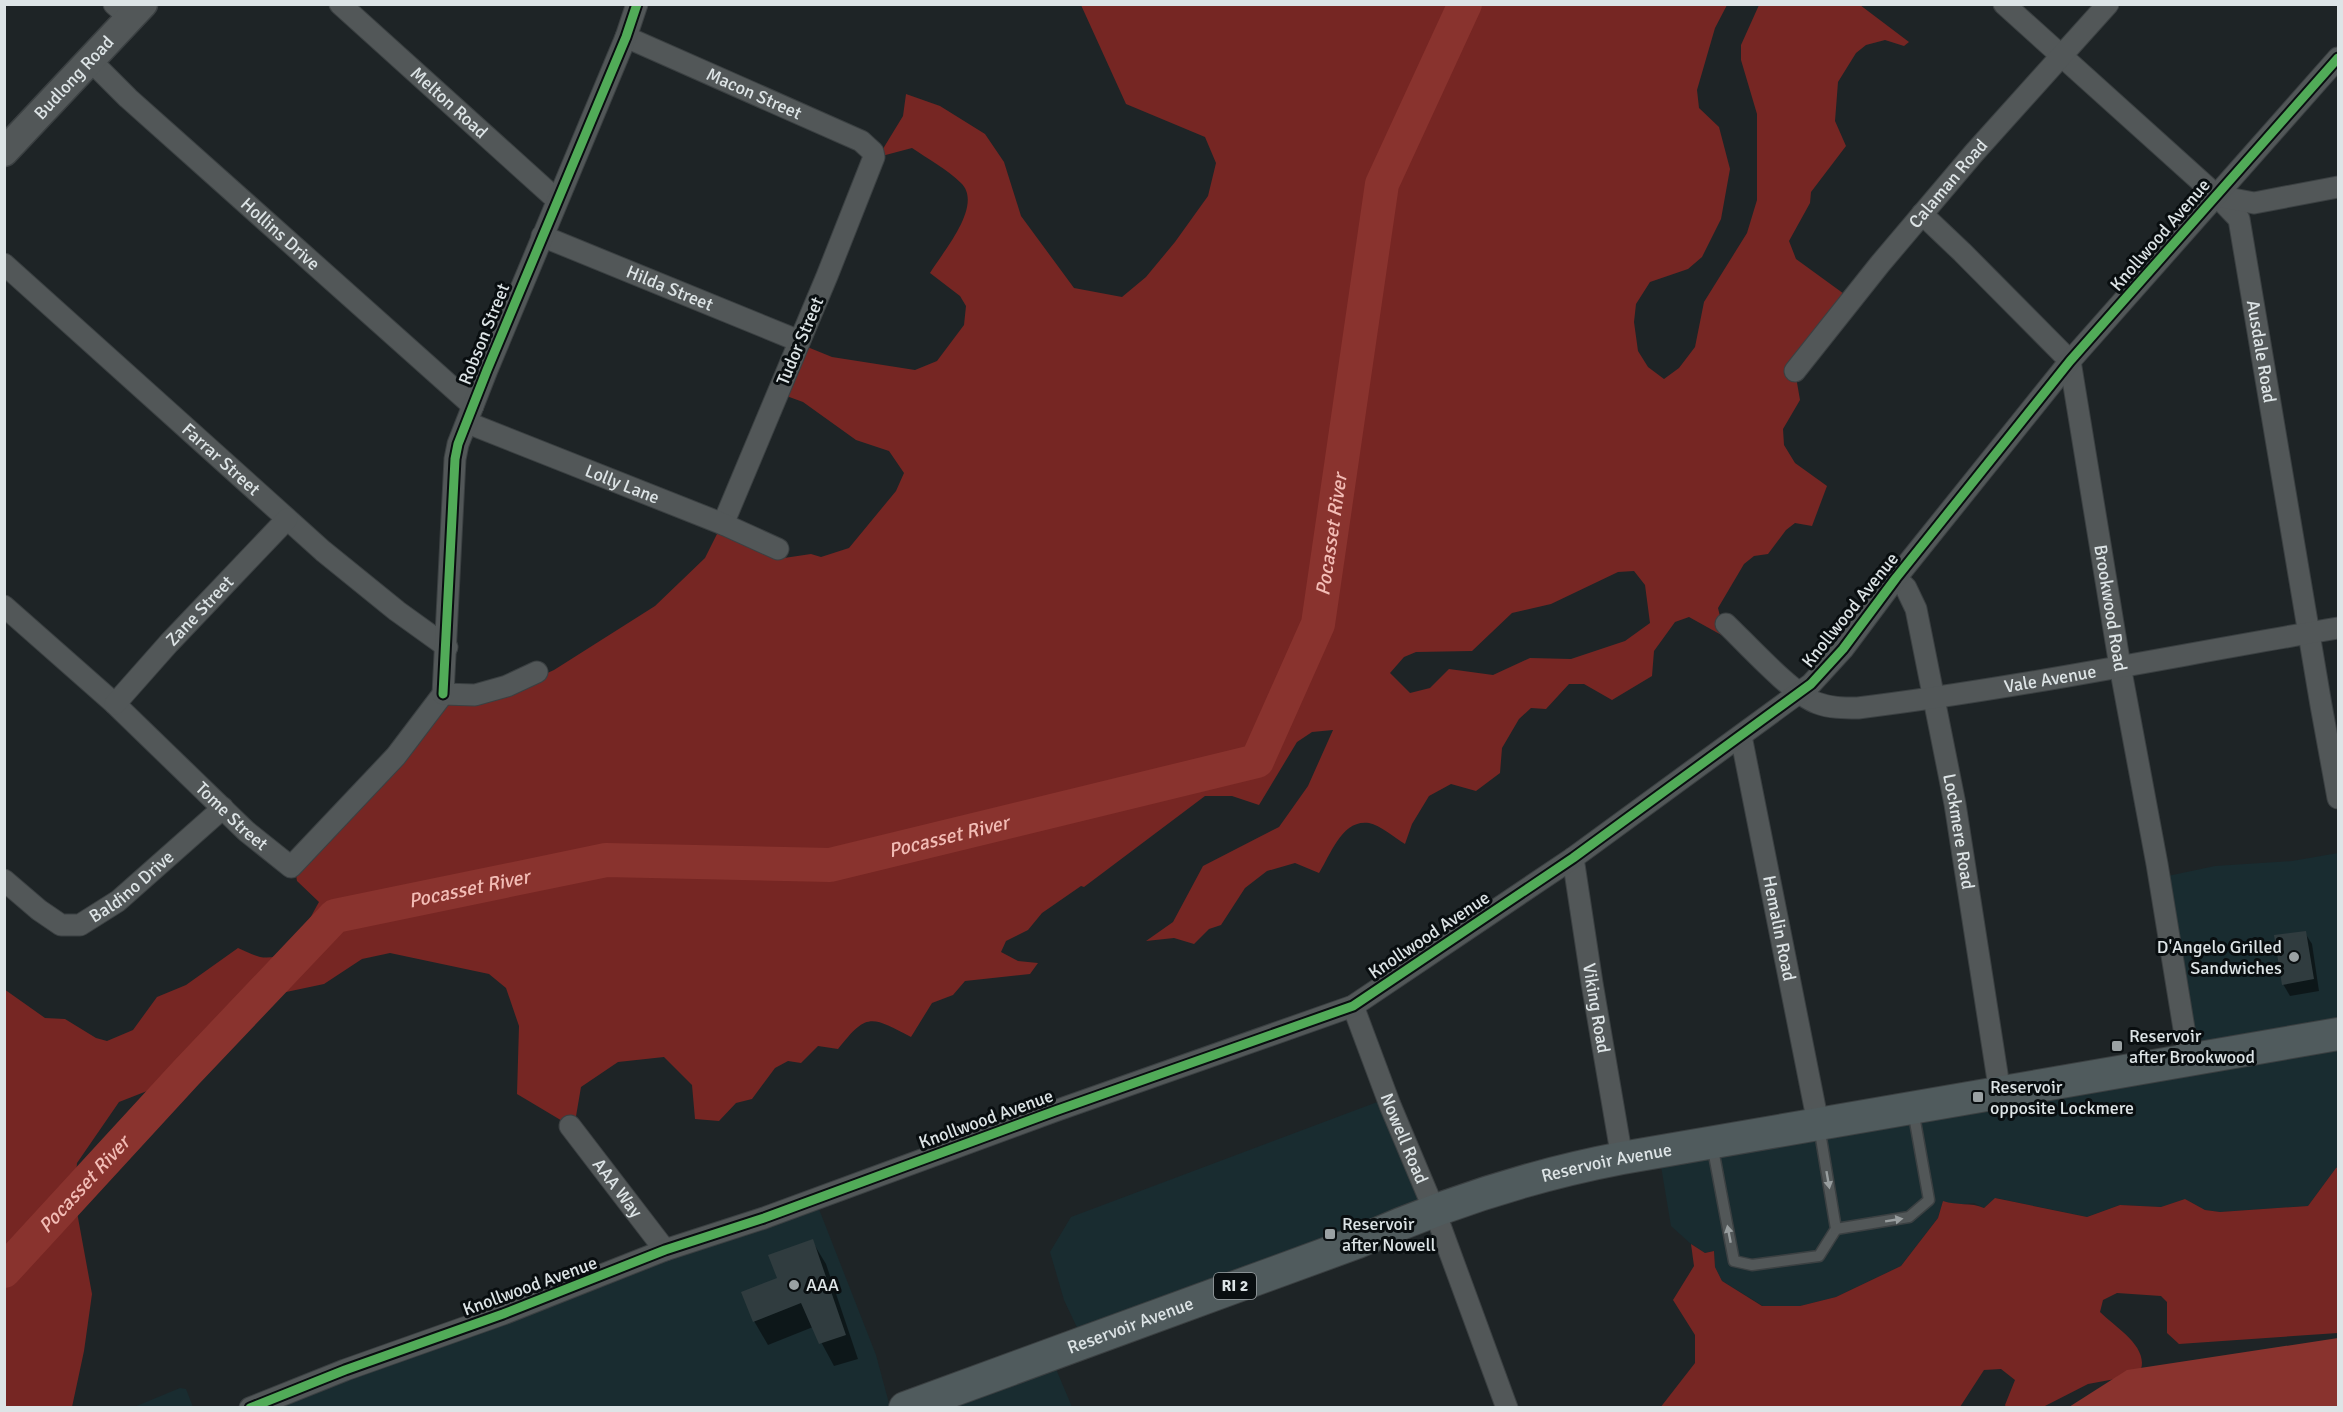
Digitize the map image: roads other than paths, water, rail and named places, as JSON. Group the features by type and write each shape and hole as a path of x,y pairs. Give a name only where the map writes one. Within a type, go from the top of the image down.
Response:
{"main road":[{"name":"Budlong Road","path":"4,152 90,60 129,9"},
{"name":"Reservoir Avenue","path":"905,1407 1358,1242 1411,1218 1436,1212 1531,1180 1622,1158 2338,1034"}],"street":[{"name":"Melton Road","path":"340,4 557,200"},
{"name":"Robson Street","path":"444,694 455,459 458,444 626,37 637,4"},
{"name":"Ausdale Road","path":"2004,4 2217,196 2239,219 2338,798"},
{"name":"Calaman Road","path":"1795,371 1922,214 2108,4"},
{"name":"Macon Street","path":"626,37 861,141 873,152 874,158"},
{"name":"Knollwood Avenue","path":"250,1407 503,1314 665,1250 695,1243 1055,1111 1353,1006 1573,858 1741,736 1843,649 1896,578 2070,361 2338,58"},
{"name":"Hollins Drive","path":"90,60 128,98 470,415"},
{"name":"Tudor Street","path":"723,524 874,158"},
{"path":"2217,196 2253,203 2338,187"},
{"path":"1922,214 2070,361"},
{"name":"Hilda Street","path":"542,236 799,341"},
{"name":"Farrar Street","path":"4,264 287,519 397,611 447,647"},
{"name":"Brookwood Road","path":"2070,361 2120,666 2157,864 2189,1059"},
{"name":"Lolly Lane","path":"470,415 778,549"},
{"name":"Zane Street","path":"115,704 169,643 287,519"},
{"name":"Lockmere Road","path":"1896,578 1906,588 1916,609 1955,804 2000,1093"},
{"name":"Tome Street","path":"4,606 115,704 246,831 291,867 396,756 444,694"},
{"name":"Vale Avenue","path":"1726,624 1796,689 1815,703 1850,708 1934,699 2338,628"},
{"path":"444,694 475,695 507,686 537,672"},
{"name":"Hemalin Road","path":"1741,736 1818,1123"},
{"name":"Baldino Drive","path":"4,880 39,910 62,925 80,925 118,901 223,808"},
{"name":"Viking Road","path":"1573,858 1622,1158"},
{"name":"Nowell Road","path":"1353,1006 1390,1105 1436,1212 1507,1407"},
{"name":"AAA Way","path":"570,1126 665,1250"}],"lane":[{"path":"1836,1229 1909,1217 1929,1200 1912,1107"},
{"path":"1711,1142 1734,1261 1752,1265 1819,1256 1836,1229 1818,1123"}],"waterway":[{"name":"Pocasset River","path":"4,1271 186,1073 335,916 606,860 830,865 1257,761 1318,624 1382,184 1465,4"}],"place":[{"name":"D'Angelo Grilled Sandwiches","path":"2294,957"},
{"name":"Reservoir after Brookwood","path":"2117,1046"},
{"name":"Reservoir opposite Lockmere","path":"1978,1097"},
{"name":"Reservoir after Nowell","path":"1330,1234"},
{"name":"AAA","path":"794,1285"}]}
